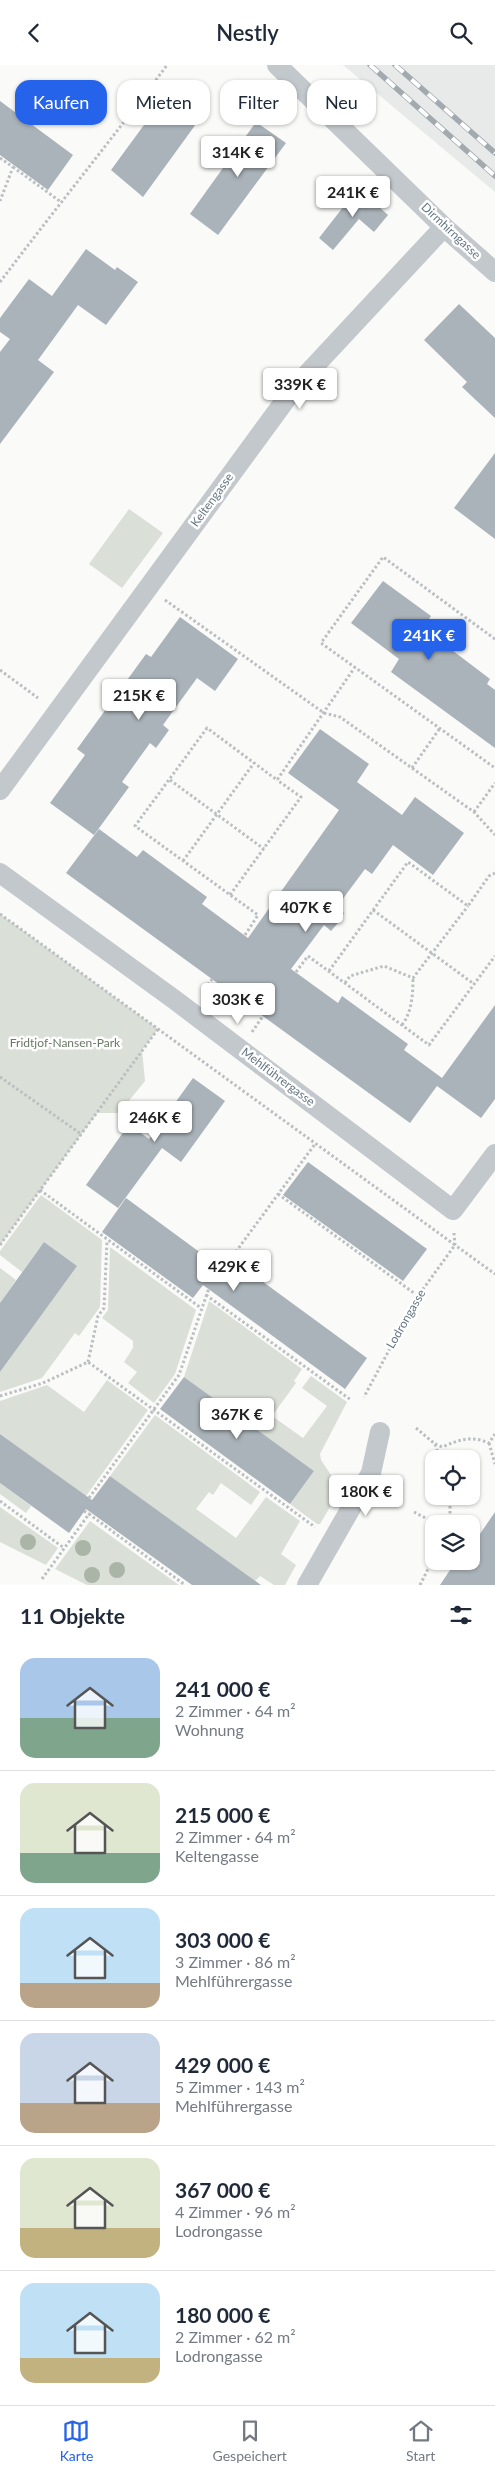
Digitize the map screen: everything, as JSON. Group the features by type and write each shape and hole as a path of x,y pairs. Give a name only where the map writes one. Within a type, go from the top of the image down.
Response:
{"street":[{"name":"Dirmhirngasse","path":"278,65 444,227 495,272"},
{"name":"Keltengasse","path":"0,790 294,387 444,227"},
{"name":"Mehlführergasse","path":"0,873 175,999 453,1209"},
{"path":"453,1209 495,1154"},
{"path":"307,1585 371,1473 380,1432"}],"path":[{"path":"0,282 61,202 93,165 167,65"},
{"path":"0,158 61,202"},
{"path":"0,201 13,167"},
{"path":"495,639 383,557 321,643 495,768"},
{"path":"149,587 324,713 340,717 474,812 495,835"},
{"path":"277,780 355,667"},
{"path":"0,670 57,712"},
{"path":"230,895 301,797 207,728 135,826 183,861 230,895 258,915 245,935"},
{"path":"412,768 440,729"},
{"path":"183,861 254,763"},
{"path":"170,780 264,849"},
{"path":"474,812 495,783"},
{"path":"329,971 408,862 468,906"},
{"path":"402,1025 408,1018 413,993 413,978 468,906 488,876 495,873"},
{"path":"373,910 474,984"},
{"path":"0,914 495,1274"},
{"path":"296,972 308,955 429,1045 495,956"},
{"path":"345,983 350,976 384,966 413,978"},
{"path":"0,1245 158,1029"},
{"path":"0,1077 81,1134"},
{"path":"218,1276 315,1144"},
{"path":"40,1191 202,1308"},
{"path":"278,1194 418,1296"},
{"path":"453,1209 455,1245"},
{"path":"88,1362 98,1316 104,1308 107,1241"},
{"name":"Lodrongasse","path":"364,1397 418,1296 455,1245"},
{"path":"89,1498 179,1375 209,1288"},
{"path":"206,1295 351,1400"},
{"path":"0,1396 43,1383 88,1362"},
{"path":"88,1362 320,1530"},
{"path":"416,1428 435,1444 442,1447 467,1437 489,1443"},
{"path":"495,1434 489,1443 495,1464"},
{"path":"435,1444 437,1450"},
{"path":"0,1501 64,1548"},
{"path":"84,1511 185,1585"},
{"path":"414,1512 425,1518"},
{"path":"42,1579 89,1514"},
{"path":"420,1585 428,1570"}],"shaded area":[{"path":"343,65 495,65 495,192 376,93 376,80 361,80"}],"green space":[{"path":"129,509 163,533 122,588 89,564"},
{"name":"Fridtjof-Nansen-Park","path":"0,914 158,1029 142,1050 145,1081 119,1113 97,1113 0,1245"},
{"path":"41,1195 102,1240 100,1307 79,1336 75,1333 42,1378 0,1392 0,1372 76,1266 44,1242 22,1272 0,1255 0,1251"},
{"path":"110,1247 196,1310 175,1374 154,1403 128,1383 137,1372 124,1362 133,1348 133,1341 102,1318 108,1310"},
{"path":"0,1268 16,1280 0,1303"},
{"path":"209,1301 302,1369 294,1381 296,1383 272,1416 303,1438 327,1406 302,1388 311,1376 347,1402 320,1454 321,1460 340,1490 320,1524 317,1524 290,1504 314,1471 184,1377"},
{"path":"107,1380 148,1410 86,1496 0,1434 0,1401 47,1385 84,1412"},
{"path":"155,1415 260,1492 251,1505 221,1483 213,1495 209,1492 196,1509 236,1538 266,1497 300,1521 281,1554 296,1565 285,1585 274,1585 260,1576 255,1581 110,1476"},
{"path":"0,1483 31,1506 26,1513 0,1494"},
{"path":"0,1507 58,1548 46,1565 0,1542"},
{"path":"90,1521 179,1585 87,1585 55,1569"}],"building":[{"path":"0,101 15,112 15,125 32,125 73,155 48,190 0,155"},
{"path":"144,125 195,125 143,197 111,170"},
{"path":"254,125 260,125 286,143 218,235 190,214"},
{"path":"358,188 388,215 374,232 359,219 333,250 319,238"},
{"path":"86,249 115,270 117,267 138,282 106,325 78,305 38,360 54,372 0,444 0,352 10,339 0,332 0,318 29,279 52,296"},
{"path":"459,304 495,338 495,418 462,387 467,382 424,340"},
{"path":"495,453 495,539 454,508"},
{"path":"383,581 431,616 423,628 490,679 487,684 495,690 495,748 391,672 399,659 351,623"},
{"path":"180,617 238,659 215,691 197,678 163,725 169,730 156,748 150,743 122,782 129,787 94,835 50,803 85,755 77,749 146,654 151,657"},
{"path":"320,729 369,764 357,782 402,815 415,797 464,833 433,875 393,845 372,874 365,869 336,908 344,913 338,923 331,931 324,925 291,969 338,1003 342,996 408,1044 404,1050 442,1078 495,1005 495,1099 481,1118 437,1086 410,1123 66,873 99,829 137,857 143,850 207,897 202,904 248,938 339,810 288,773"},
{"path":"193,1078 225,1101 181,1162 162,1148 118,1208 86,1185 129,1124 149,1139"},
{"path":"308,1162 427,1249 403,1281 283,1195"},
{"path":"126,1198 228,1273 236,1262 367,1358 345,1389 203,1285 193,1298 102,1232"},
{"path":"44,1242 77,1266 0,1372 0,1303"},
{"path":"184,1377 314,1471 290,1504 160,1409"},
{"path":"0,1434 92,1500 110,1476 261,1585 192,1585 86,1509 69,1533 0,1483"},
{"path":"495,1512 495,1585 440,1585 450,1570 480,1570 480,1534"}],"railway":[{"path":"370,65 495,176"},
{"path":"395,65 495,153"}]}
